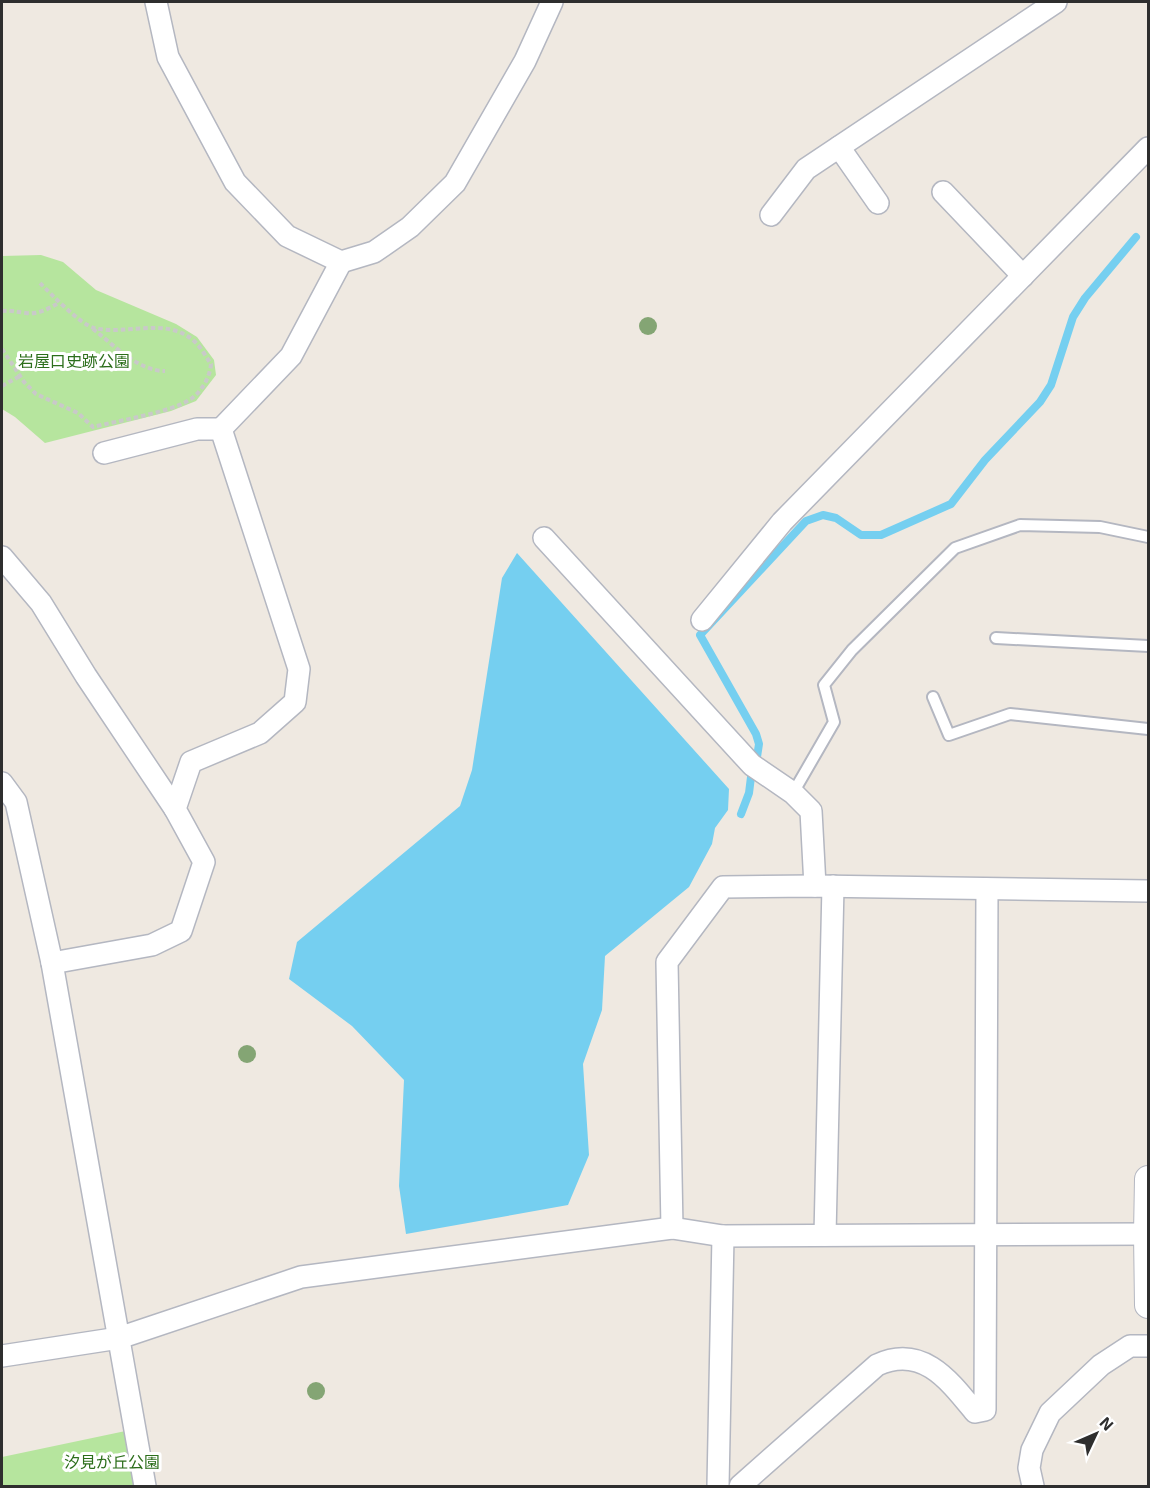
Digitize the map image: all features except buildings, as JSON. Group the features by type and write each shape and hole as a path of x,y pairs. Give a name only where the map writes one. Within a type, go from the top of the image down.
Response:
{"street":[{"path":"156,2 168,57 235,182 286,236 341,262 374,252 410,227 455,183 525,60 552,2"},
{"path":"771,215 806,170 1056,2"},
{"path":"840,147 878,203"},
{"path":"702,620 782,522 1149,148"},
{"path":"944,192 1023,276"},
{"path":"104,453 197,429 221,429 291,356 341,262"},
{"path":"175,809 191,762 260,733 295,702 299,669 221,429"},
{"path":"544,538 752,765 793,793 811,811 824,886 825,1235"},
{"path":"2,557 41,603 86,676 175,809 204,862 181,931 152,945 52,963"},
{"path":"2,783 16,802 52,963 145,1486"},
{"path":"672,1228 667,962 723,887 824,886 1149,891"},
{"path":"740,1486 877,1365 890,1359 903,1358 929,1366 950,1381 975,1412 985,1410 987,889"},
{"path":"1149,1179 1147,1234 1149,1305"},
{"path":"2,1356 119,1338 301,1276 672,1228 723,1236 1147,1234"},
{"path":"718,1486 723,1236"},
{"path":"1033,1486 1029,1468 1032,1449 1050,1413 1101,1365 1130,1346 1149,1346"}],"lane":[{"path":"793,793 834,722 824,685 852,650 955,548 1020,525 1100,527 1149,537"},
{"path":"996,638 1149,646"},
{"path":"933,697 949,735 1010,714 1149,729"}],"path":[{"path":"40,283 59,303 130,358 153,371 165,371"},
{"path":"2,311 14,309 27,313 41,312 59,303"},
{"path":"2,349 20,376 36,394 78,412 93,427 163,410 191,399 210,377 211,364 194,341 174,331 148,327 122,330 92,328"},
{"path":"2,386 20,376"}],"green space":[{"name":"岩屋口史跡公園","path":"41,255 63,262 96,290 176,324 197,337 214,360 216,375 196,401 171,411 45,443 2,409 2,256"},
{"name":"汐見が丘公園","path":"135,1429 145,1486 2,1486 2,1457"}],"water":[{"path":"517,553 729,789 728,810 715,828 712,844 689,887 605,956 602,1010 583,1064 589,1155 568,1205 406,1234 399,1186 404,1080 352,1026 289,979 297,942 460,806 472,770 502,578"}],"waterway":[{"path":"741,814 749,793 759,744 756,734 700,635 806,521 823,515 836,518 861,535 881,535 951,504 985,460 1040,402 1051,385 1073,317 1085,298 1136,237"}]}
